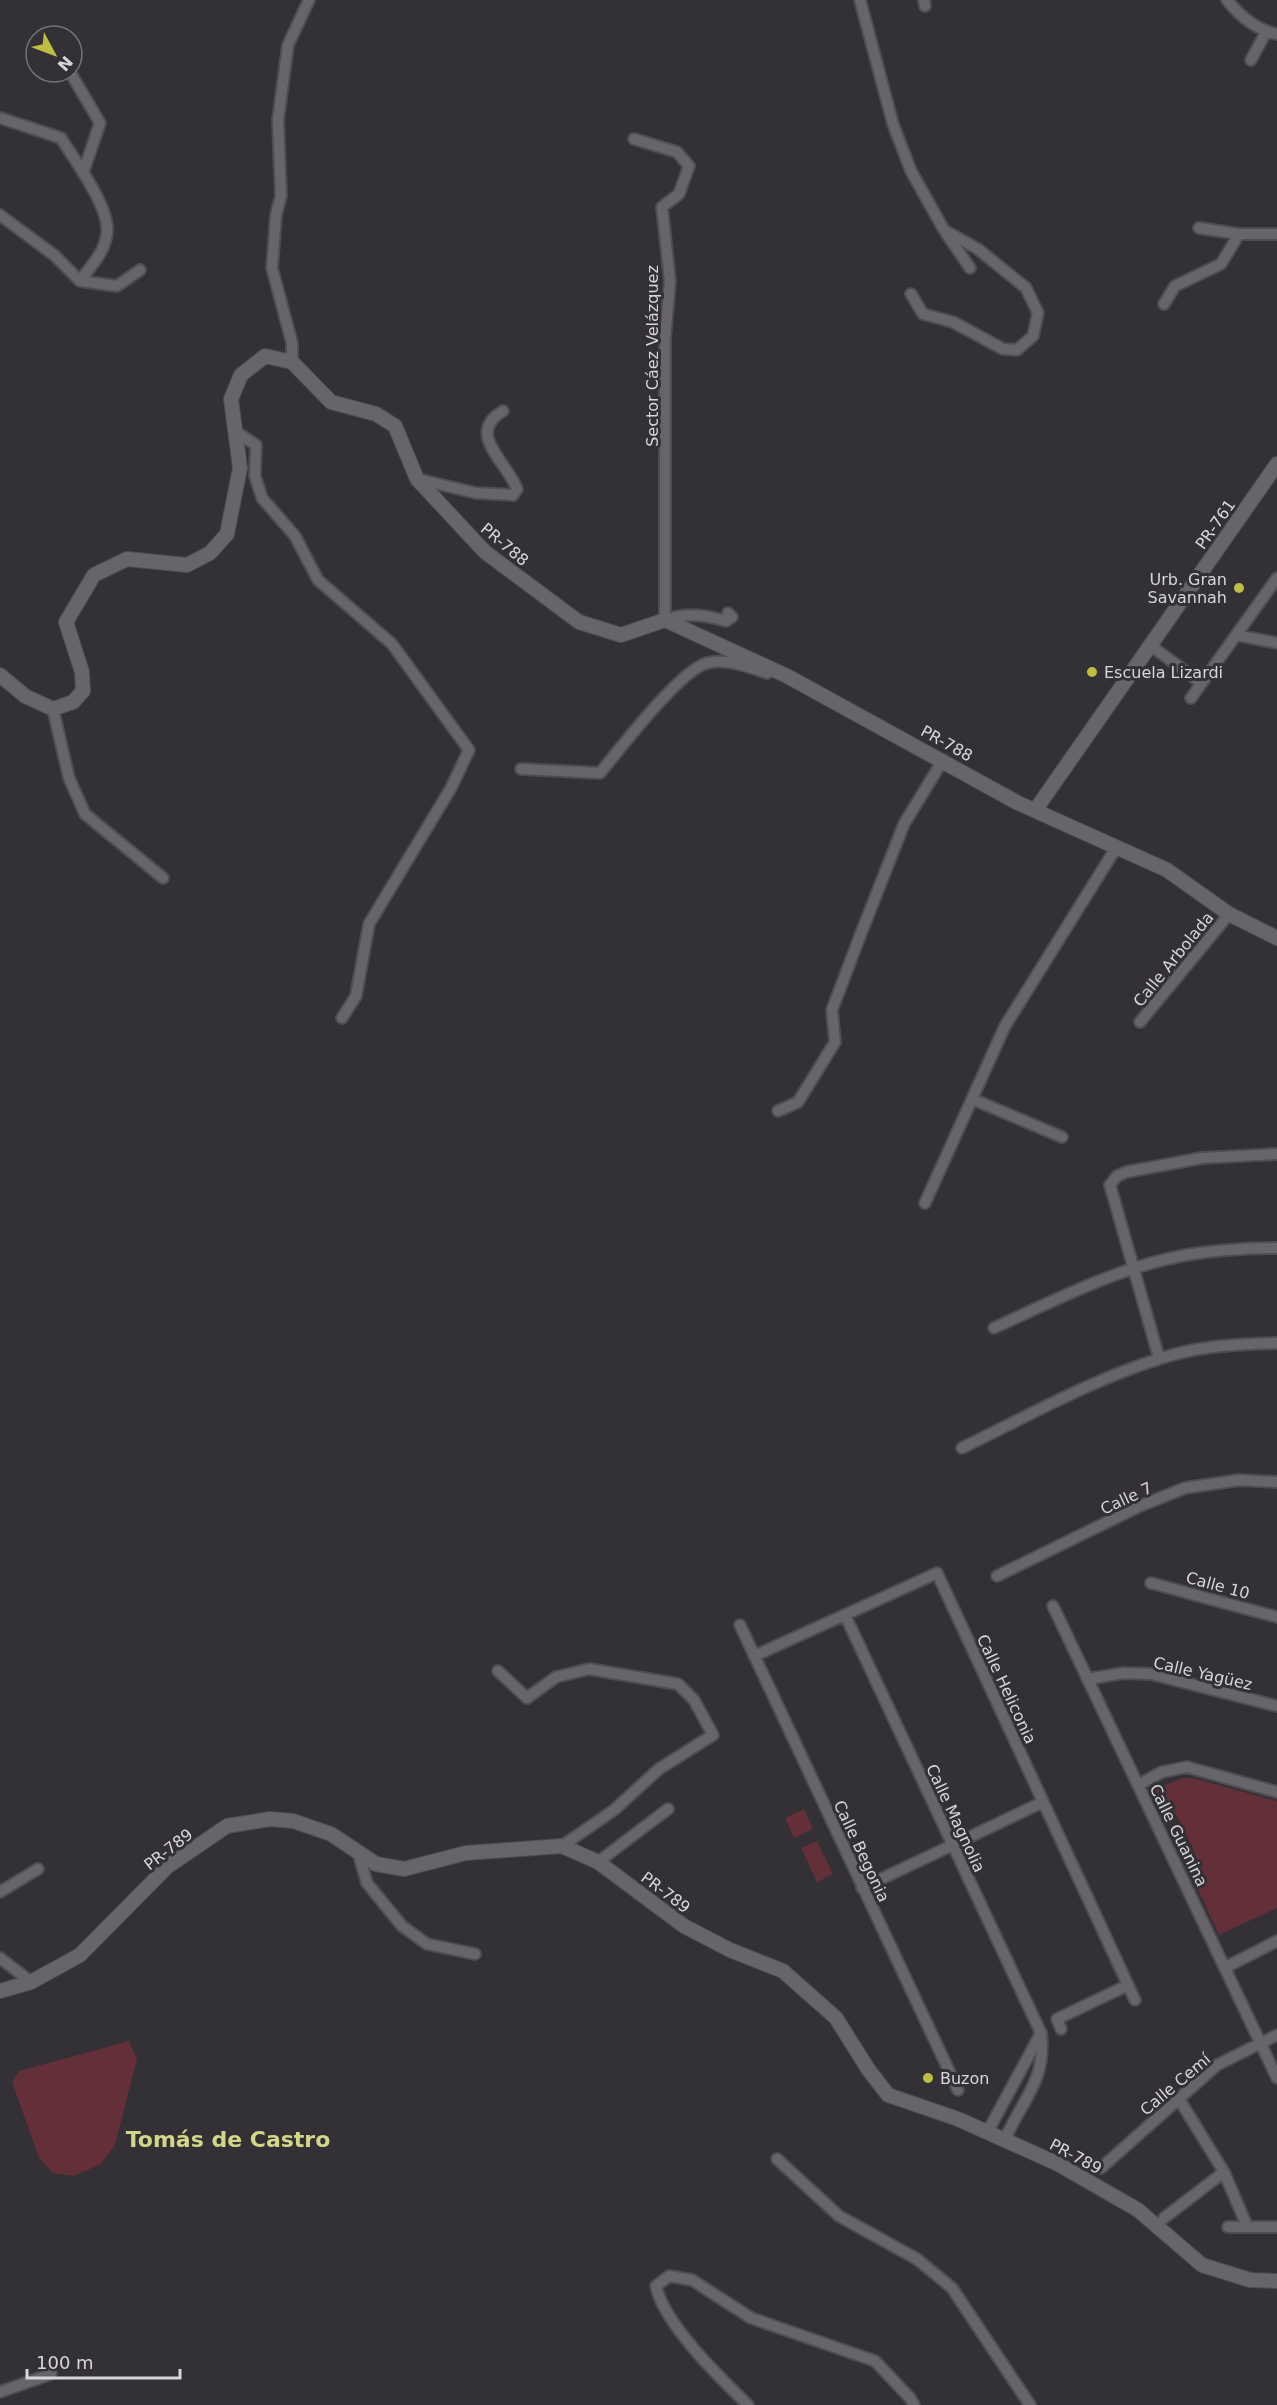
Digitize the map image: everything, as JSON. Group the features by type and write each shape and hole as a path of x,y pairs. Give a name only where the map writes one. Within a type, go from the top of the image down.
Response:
{"street":[{"path":"0,675 25,696 53,709 73,702 83,691 82,672 66,622 94,575 127,559 187,565 210,553 227,534 240,468 231,399 241,375 265,356 292,362 292,343 272,268 276,215 281,196 278,120 288,45 309,0"},
{"path":"860,0 893,124 911,171 944,230 970,268"},
{"path":"1227,0 1240,15 1272,33 1251,60"},
{"path":"1240,0 1240,15"},
{"path":"77,84 100,123 83,174"},
{"path":"0,118 61,138 104,213 107,232 101,254 80,281"},
{"name":"Sector Cáez Velázquez","path":"634,139 677,152 689,166 679,194 662,207 670,281 665,338 665,620"},
{"path":"0,215 54,255 80,281 117,286 140,270"},
{"path":"1199,228 1239,234 1277,234"},
{"path":"910,294 923,314 953,322 1003,349 1017,350 1033,336 1038,313 1026,288 978,249 944,230"},
{"path":"1164,304 1174,286 1221,264 1239,234"},
{"name":"PR-788","path":"292,362 331,402 376,414 395,426 417,479 485,552 579,622 621,635 665,620 788,676 1018,802 1167,870 1229,914 1277,938"},
{"path":"417,479 476,493 513,495 517,489 513,479 495,454 486,433 489,423 503,411"},
{"path":"237,436 242,435 256,445 255,476 262,498 296,536 318,580 392,644 469,750 451,788 369,924 356,996 342,1018"},
{"name":"PR-761","path":"1036,809 1277,464"},
{"path":"1191,698 1277,578"},
{"path":"665,620 679,615 707,615 730,621 732,618 728,613"},
{"path":"1236,635 1277,644"},
{"path":"1150,645 1201,683"},
{"path":"521,769 600,773 671,690 706,663 739,664 778,676 788,676"},
{"path":"53,709 69,778 85,814 163,878"},
{"path":"778,1111 798,1102 836,1042 832,1010 860,936 904,824 943,760"},
{"path":"925,1203 1005,1026 1116,848"},
{"name":"Calle Arbolada","path":"1140,1022 1229,914"},
{"path":"972,1099 1062,1137"},
{"path":"1159,1359 1110,1185 1117,1176 1202,1158 1277,1154"},
{"path":"994,1328 1070,1292 1134,1269 1184,1256 1237,1249 1277,1248"},
{"path":"962,1448 1088,1388 1159,1359 1225,1345 1277,1343"},
{"name":"Calle 7","path":"997,1576 1140,1506 1185,1488 1239,1480 1277,1482"},
{"name":"Calle Heliconia","path":"754,1656 937,1573 1135,2000"},
{"name":"Calle 10","path":"1151,1583 1277,1617"},
{"name":"Calle Guanina","path":"1053,1606 1277,2078"},
{"name":"Calle Magnolia","path":"845,1616 1041,2032 1044,2055 1041,2068 1005,2139"},
{"name":"Calle Begonia","path":"740,1625 958,2090"},
{"path":"498,1671 527,1698 556,1677 589,1669 678,1684 694,1700 713,1735 658,1769 614,1810 562,1846"},
{"name":"Calle Yagüez","path":"1087,1679 1124,1673 1151,1674 1277,1706"},
{"path":"1138,1785 1162,1772 1187,1767 1277,1792"},
{"path":"862,1888 1043,1802"},
{"path":"598,1862 668,1809"},
{"name":"PR-789","path":"0,1991 32,1982 80,1955 167,1867 227,1826 270,1819 293,1821 331,1834 376,1864 404,1869 466,1853 562,1846 598,1862 684,1926 730,1950 783,1971 836,2018 868,2069 888,2095 988,2131 1058,2164 1138,2210 1202,2265 1250,2280 1277,2281"},
{"path":"358,1852 367,1883 402,1926 427,1944 475,1954"},
{"path":"0,1892 38,1869"},
{"path":"1226,1967 1277,1941"},
{"path":"0,1958 32,1982"},
{"path":"1060,2029 1057,2019 1128,1985"},
{"path":"988,2131 1041,2032"},
{"name":"Calle Cemí","path":"1101,2168 1217,2065 1277,2035"},
{"path":"1179,2098 1224,2172 1247,2226"},
{"path":"777,2159 839,2216 917,2259 952,2288 1029,2405"},
{"path":"1164,2218 1224,2172"},
{"path":"1228,2227 1277,2227"},
{"path":"748,2405 710,2367 660,2302 657,2286 669,2276 692,2280 751,2318 875,2361 914,2405"},
{"path":"0,2392 51,2374"}],"shaded area":[{"path":"1183,1778 1193,1778 1277,1801 1277,1908 1219,1935 1183,1857 1194,1851 1177,1816 1165,1822 1154,1796 1155,1789"},
{"path":"804,1809 813,1829 794,1838 785,1818"},
{"path":"817,1841 833,1874 817,1882 801,1848"},
{"path":"129,2041 137,2059 115,2145 101,2164 74,2176 53,2173 39,2158 12,2082 19,2071"}],"place":[{"name":"Urb. Gran Savannah","path":"1239,588"},
{"name":"Escuela Lizardi","path":"1092,672"},
{"name":"Buzon","path":"928,2078"}],"district":[{"name":"Tomás de Castro","path":"228,2139"}]}
